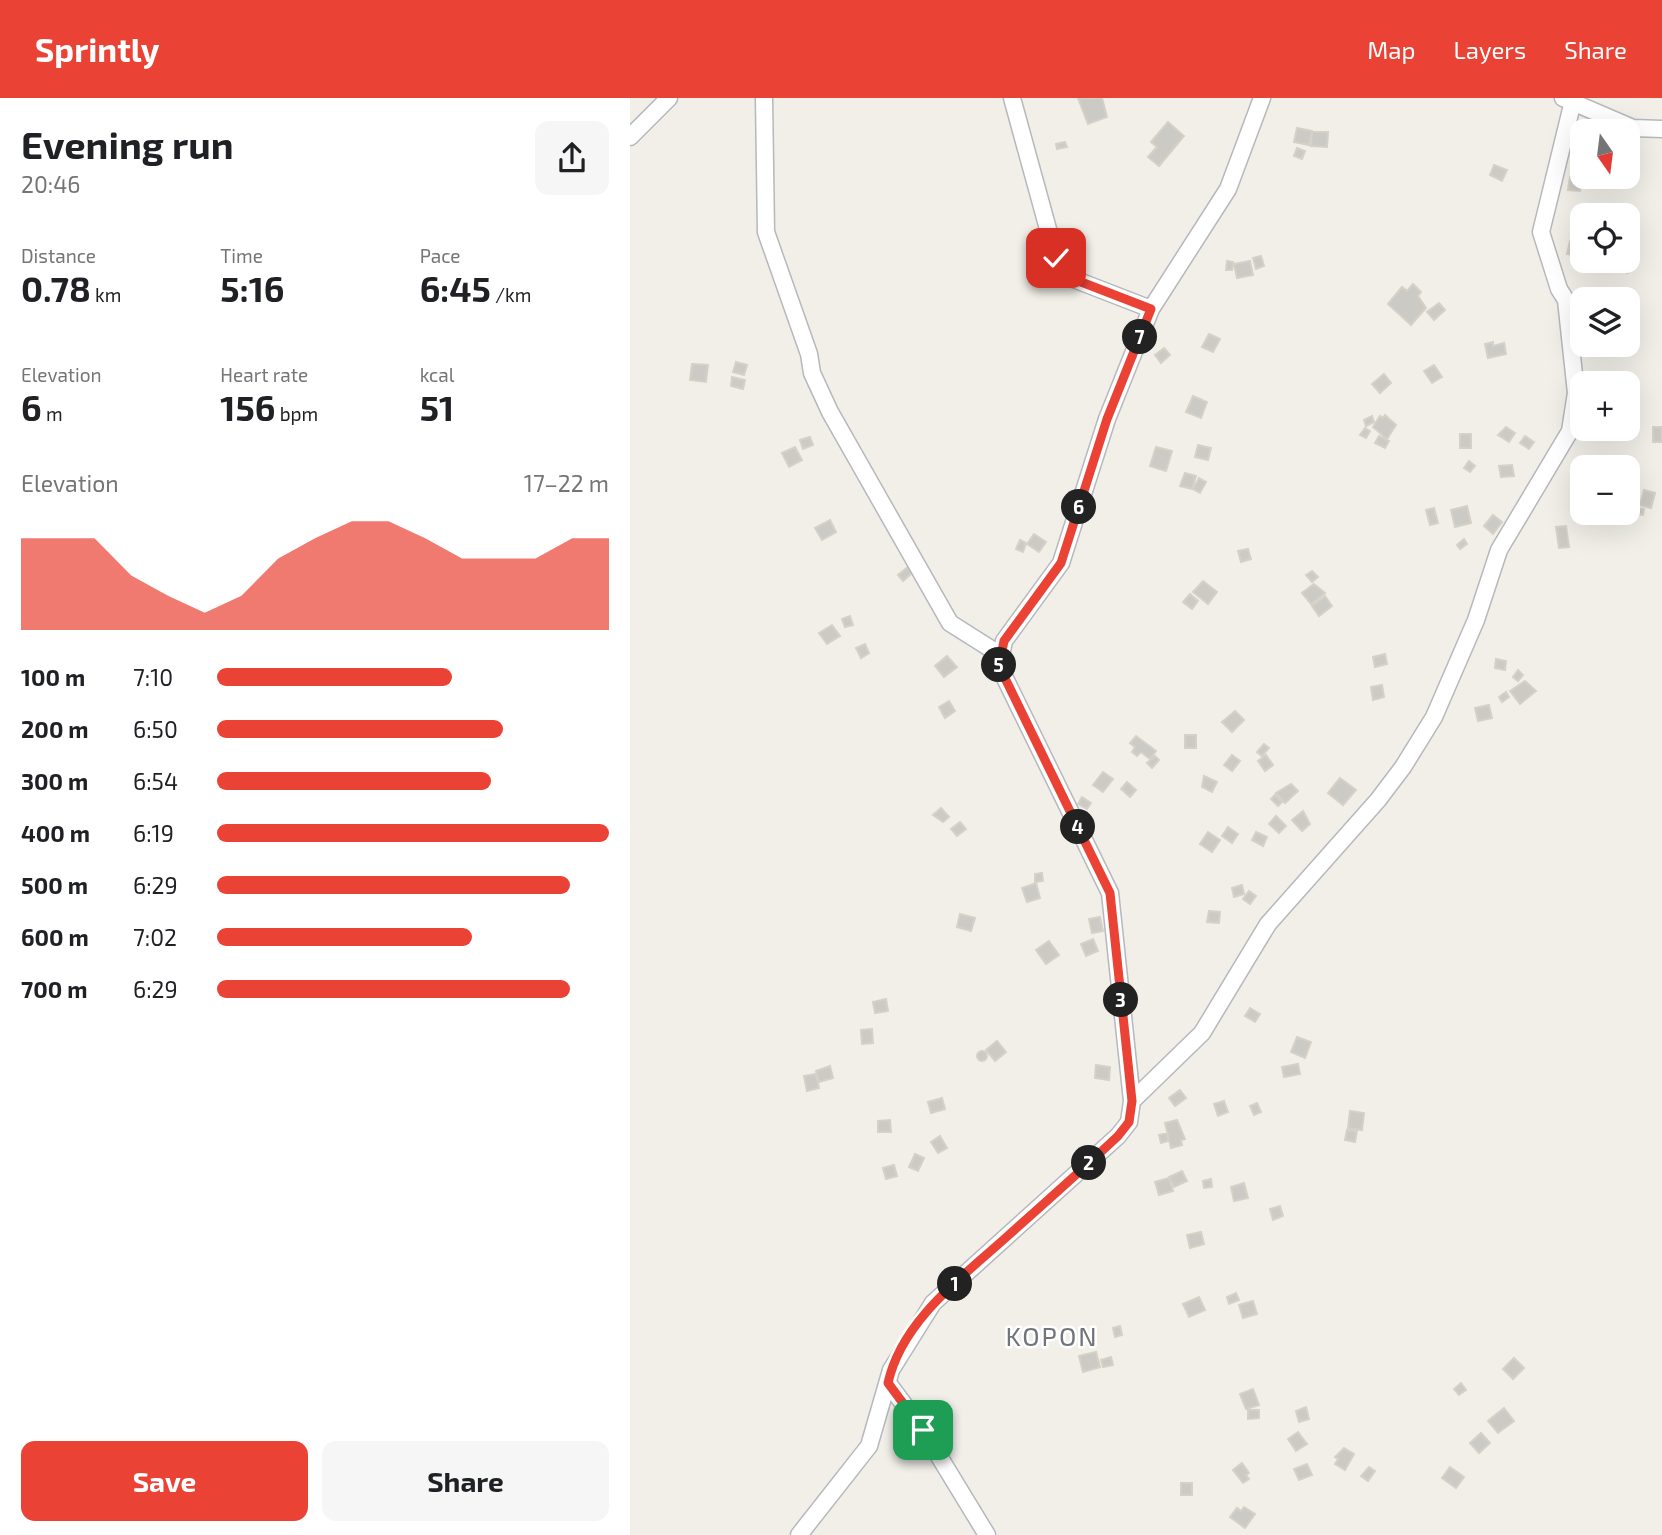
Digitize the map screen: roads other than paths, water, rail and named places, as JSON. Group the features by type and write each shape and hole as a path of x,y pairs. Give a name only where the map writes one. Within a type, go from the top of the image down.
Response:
{"street":[{"path":"630,137 668,98"},
{"path":"764,98 766,232 809,354 812,373 830,412 950,623 999,654"},
{"path":"1012,98 1056,258 1076,280 1151,309"},
{"path":"799,1535 869,1446 891,1370 909,1337 933,1303 1118,1136 1129,1122 1132,1101 1110,893 999,666 999,654 1004,641 1061,563 1107,419 1151,309 1228,189 1262,98"},
{"path":"1132,1101 1202,1034 1268,924 1403,767 1434,717 1476,620 1499,550 1570,430 1576,393 1566,300 1559,289 1541,232 1568,99 1633,128 1662,129"},
{"path":"888,1383 923,1430 987,1535"}],"district":[{"name":"KOPON","path":"1052,1335"}]}
